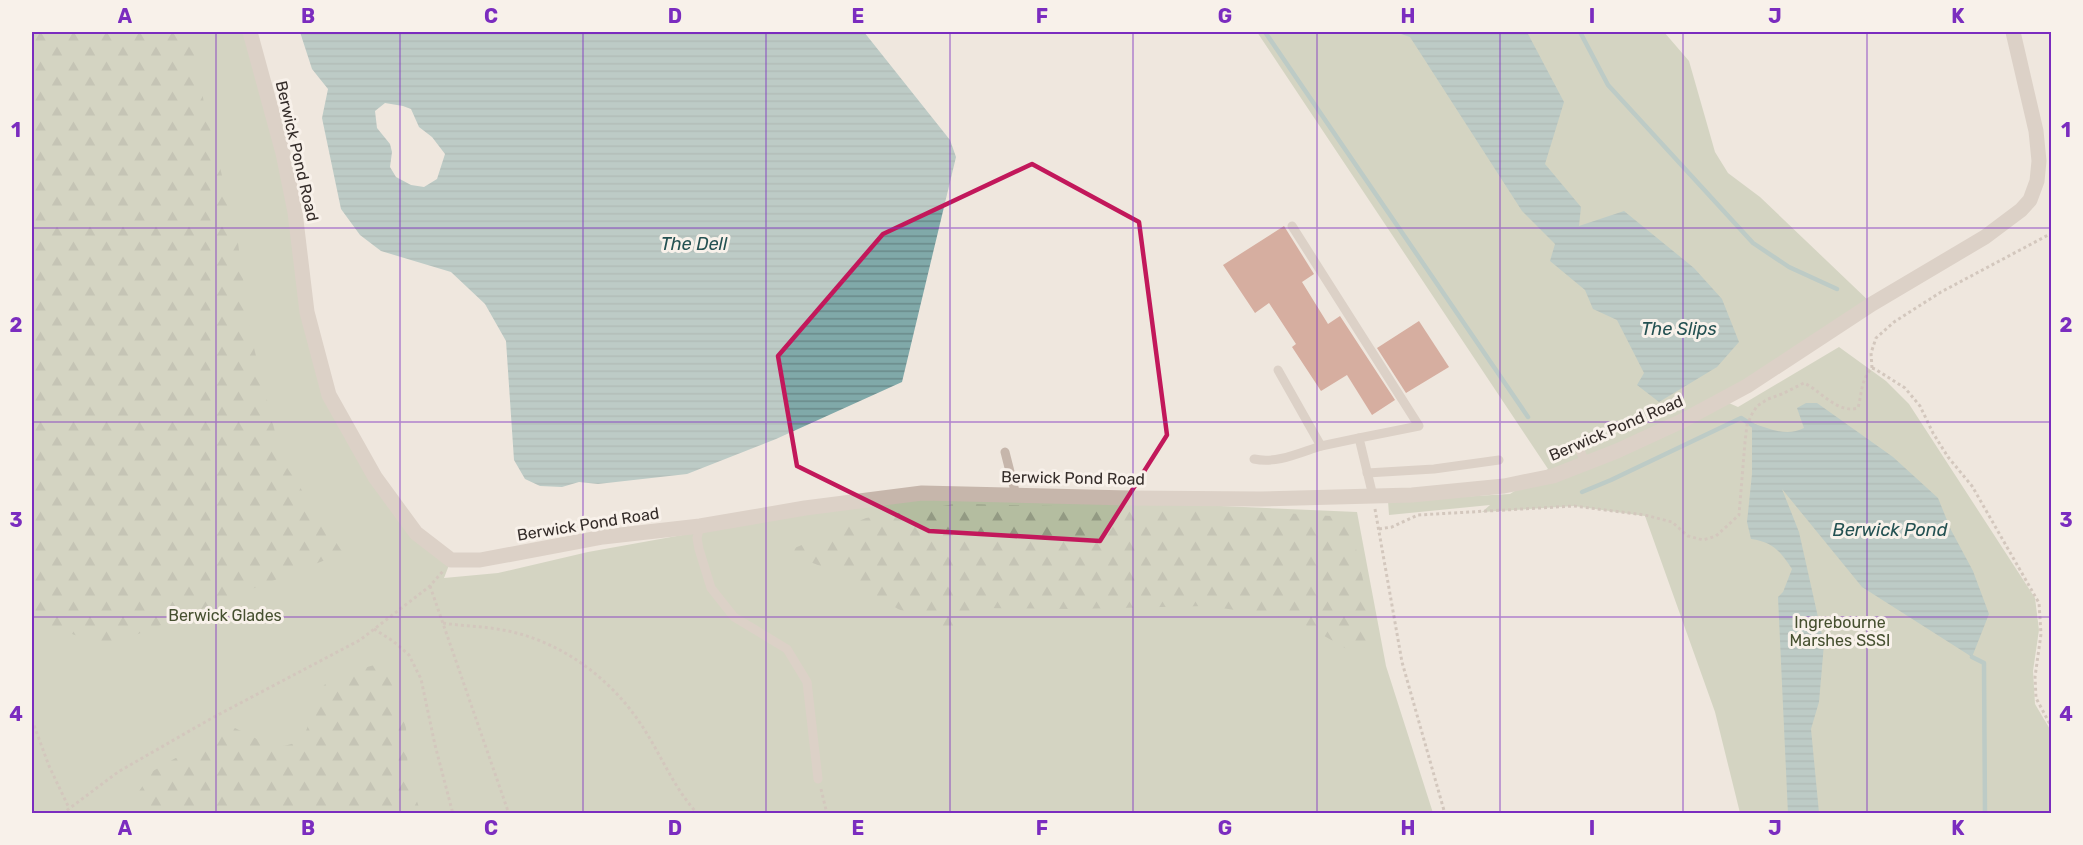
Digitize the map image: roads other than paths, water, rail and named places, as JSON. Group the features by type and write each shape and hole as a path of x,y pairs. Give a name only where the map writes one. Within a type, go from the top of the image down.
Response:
{"street":[{"name":"Berwick Pond Road","path":"250,32 283,153 295,212 307,312 329,395 375,477 416,532 451,560 480,560 603,537 700,526 805,508 922,493 1249,499 1412,495 1503,486 1552,476 1586,464 1682,421 1747,386 1872,304 1985,237 2022,210 2030,200 2037,181 2039,160 2036,131 2013,32"}],"lane":[{"path":"1254,459 1267,461 1280,459 1320,446 1419,426 1292,226"},
{"path":"1278,370 1320,446"},
{"path":"1359,438 1373,496"},
{"path":"1577,444 1586,464"},
{"path":"1005,452 1016,495"},
{"path":"1367,473 1434,469 1499,460"},
{"path":"700,526 699,549 711,588 734,617 787,649 807,682 818,779"}],"water":[{"name":"The Dell","path":"300,32 864,32 950,140 956,157 902,382 776,439 687,474 598,484 579,482 562,487 540,486 525,479 514,460 506,341 485,304 451,272 381,251 360,235 341,209 322,118 328,89 312,69","holes":["385,103 411,109 419,127 432,137 445,154 437,179 424,187 411,185 396,177 390,167 392,152 390,144 377,128 375,111"]},
{"name":"The Slips","path":"1395,32 1527,32 1564,102 1545,164 1581,207 1579,226 1624,211 1694,268 1722,299 1739,342 1717,367 1659,402 1637,385 1644,373 1617,320 1593,309 1585,290 1550,261 1555,244 1522,211 1410,37"},
{"name":"Berwick Pond","path":"1806,403 1817,403 1893,457 1938,498 1951,530 1973,571 1989,614 1972,657 1862,587 1782,489 1799,532 1824,644 1819,702 1811,729 1819,813 1788,814 1778,597 1783,592 1792,569 1775,548 1765,542 1751,539 1747,522 1752,474 1752,423 1778,431 1798,431 1804,428 1797,408"}],"waterway":[{"path":"1265,32 1528,417"},
{"path":"1580,32 1608,85 1753,243 1789,267 1837,289"},
{"path":"1582,492 1741,418 1757,428"},
{"path":"1972,657 1984,663 1985,814"}],"park label":[{"name":"Berwick Glades","path":"225,615"},
{"name":"Ingrebourne Marshes SSSI","path":"1840,631"}]}
